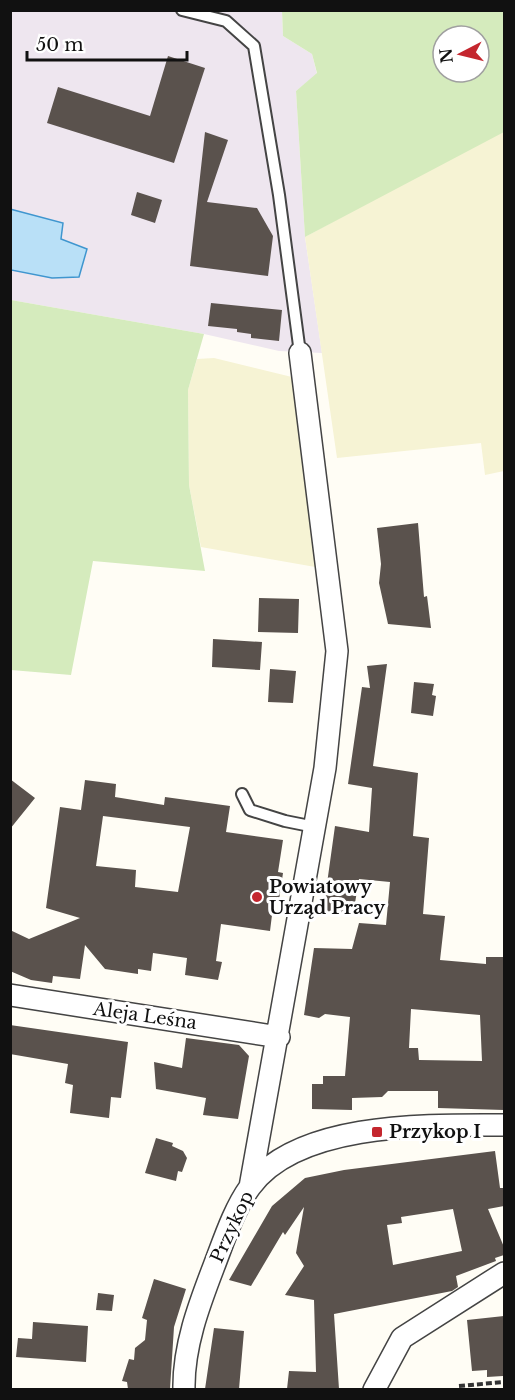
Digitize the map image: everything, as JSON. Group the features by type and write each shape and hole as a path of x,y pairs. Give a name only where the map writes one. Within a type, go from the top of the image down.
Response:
{"street":[{"path":"250,1187 279,1037 325,768 337,651 300,353"},
{"name":"Aleja Leśna","path":"10,995 279,1037"},
{"name":"Przykop","path":"184,1389 196,1313 226,1234 250,1187 286,1155 326,1139 425,1126 504,1125"},
{"path":"374,1389 402,1338 504,1274"}],"lane":[{"path":"182,10 226,21 254,46 279,195 300,353"},
{"path":"242,794 250,810 315,827"}],"path":[{"path":"459,1386 504,1382"}],"shaded area":[{"path":"10,11 282,11 283,36 312,54 317,74 296,91 305,237 322,353 279,351 204,334 11,300"},
{"path":"504,128 504,471 485,475 481,443 337,458 305,237"},
{"path":"214,358 296,378 321,568 201,547 189,485 188,390 197,359"}],"green space":[{"path":"282,11 504,11 504,132 305,237 296,91 317,73 312,54 283,36"},
{"path":"11,300 204,334 188,390 189,485 205,571 93,561 71,675 11,670"}],"water":[{"path":"10,209 63,223 61,239 87,249 79,277 52,278 11,270"}],"building":[{"path":"168,56 205,68 174,163 47,123 58,87 150,116"},
{"path":"205,132 228,140 207,202 257,208 273,236 268,276 190,266"},
{"path":"137,192 162,200 155,223 131,215"},
{"path":"211,303 282,310 279,341 251,338 251,334 237,332 237,329 208,326"},
{"path":"418,523 424,597 427,596 431,628 388,624 379,583 381,564 377,528"},
{"path":"259,598 299,599 298,633 258,632"},
{"path":"213,639 262,642 260,670 212,667"},
{"path":"387,664 373,766 418,773 413,836 429,838 423,914 445,916 440,960 486,964 486,957 504,957 504,1110 438,1108 438,1091 388,1091 382,1097 352,1098 352,1110 312,1109 312,1084 323,1084 323,1076 345,1076 350,1017 325,1014 319,1018 304,1015 314,948 352,949 359,923 386,925 390,882 359,879 353,915 325,911 335,826 369,832 372,788 348,784 362,687 370,688 367,666","holes":["411,1009 480,1015 482,1061 419,1060 418,1048 409,1048"]},
{"path":"270,669 296,671 293,703 268,702"},
{"path":"414,682 434,684 432,695 436,696 433,716 411,713"},
{"path":"10,779 35,798 10,829"},
{"path":"85,780 116,784 115,797 164,805 165,797 230,806 226,832 283,840 278,872 283,873 279,900 274,899 270,931 221,924 216,961 222,962 218,980 185,975 187,958 153,953 151,971 138,969 138,974 105,969 85,945 80,979 53,976 52,983 31,980 10,971 10,930 29,939 80,918 46,908 60,807 81,810","holes":["103,816 190,827 178,892 135,887 136,870 96,866"]},
{"path":"10,1025 128,1042 121,1098 111,1097 109,1118 70,1113 73,1085 65,1083 68,1064 10,1054"},
{"path":"186,1038 239,1045 249,1056 238,1119 203,1115 206,1098 156,1089 154,1062 182,1068"},
{"path":"156,1138 173,1143 172,1146 183,1151 187,1158 182,1172 178,1171 176,1181 145,1173"},
{"path":"495,1151 500,1188 504,1188 504,1206 488,1209 504,1247 504,1255 495,1258 496,1261 456,1276 458,1287 452,1291 334,1314 339,1389 287,1389 289,1371 316,1372 314,1300 285,1295 304,1266 296,1253 304,1207 285,1235 283,1232 251,1286 229,1280 272,1206 305,1178 344,1170","holes":["453,1209 462,1251 393,1265 387,1225 402,1223 401,1217"]},
{"path":"154,1279 186,1289 174,1327 170,1389 128,1389 127,1382 122,1381 129,1359 134,1360 135,1348 145,1340 147,1320 142,1318"},
{"path":"98,1293 114,1295 112,1311 96,1310"},
{"path":"504,1316 503,1376 487,1377 487,1370 472,1371 467,1320"},
{"path":"33,1322 88,1326 86,1362 16,1357 18,1338 32,1339"},
{"path":"214,1328 244,1331 239,1389 205,1389"}],"place":[{"name":"Powiatowy Urząd Pracy","path":"257,897"},
{"name":"Przykop I","path":"377,1132"}]}
